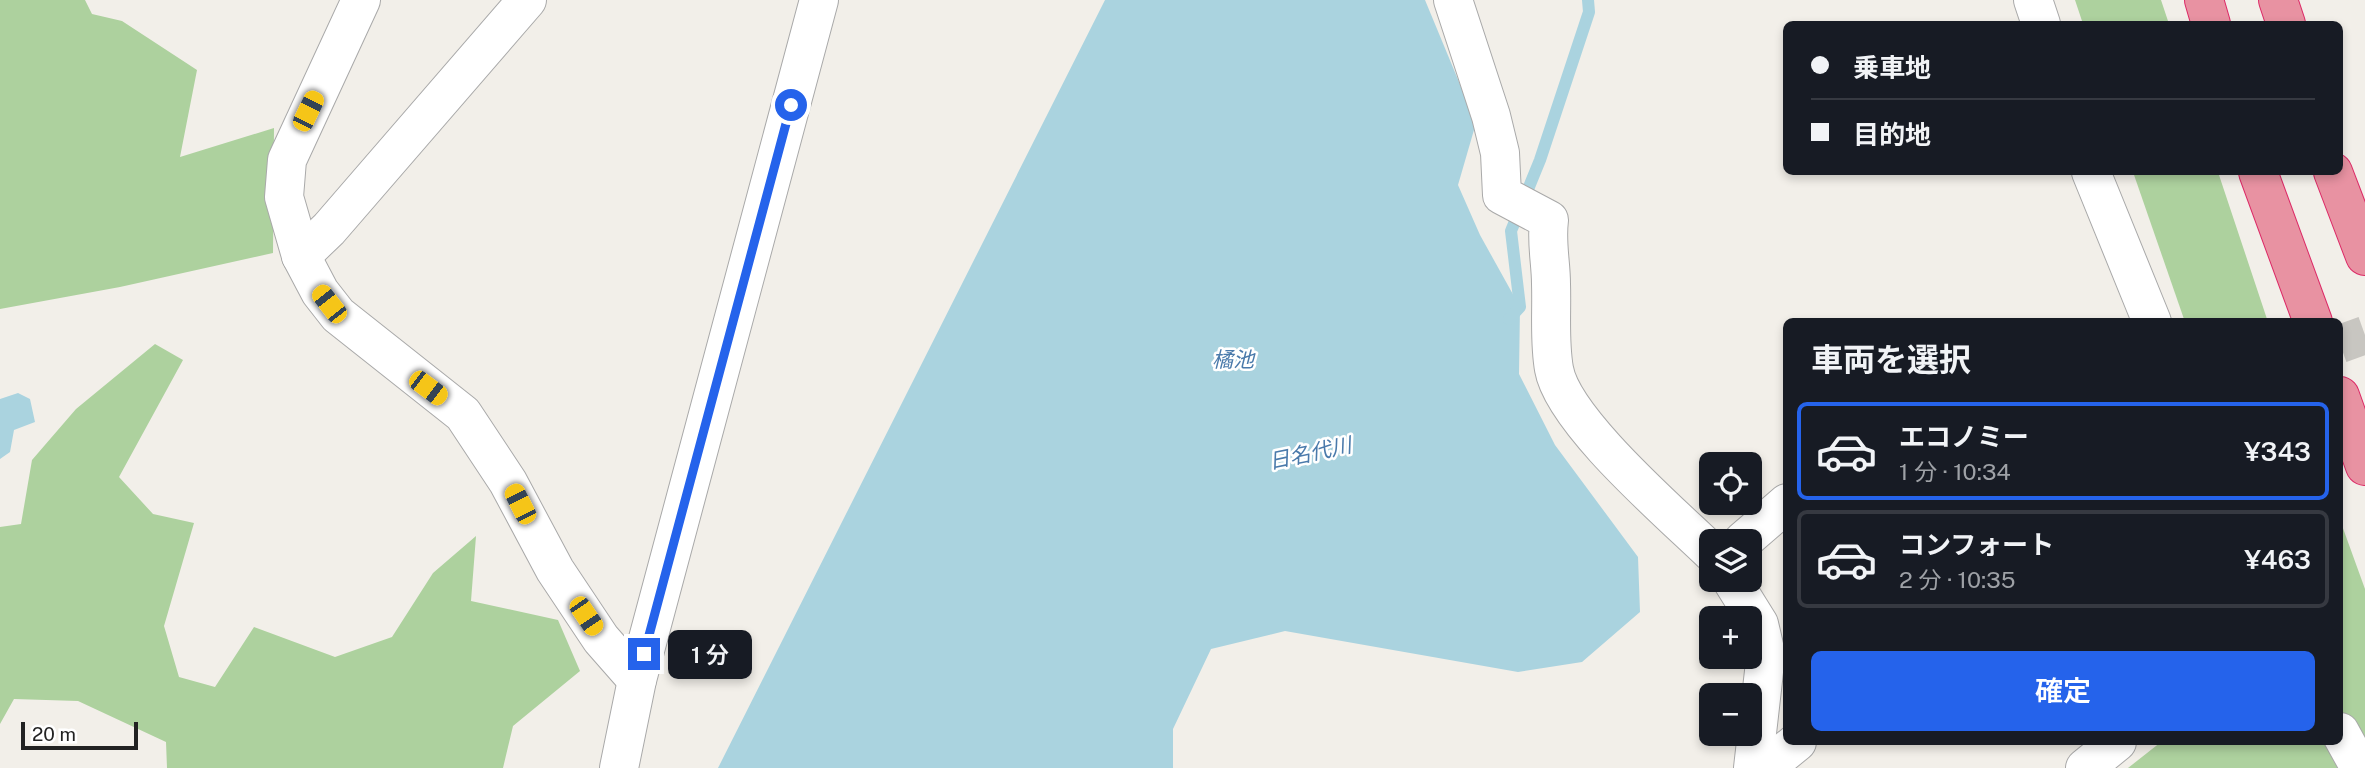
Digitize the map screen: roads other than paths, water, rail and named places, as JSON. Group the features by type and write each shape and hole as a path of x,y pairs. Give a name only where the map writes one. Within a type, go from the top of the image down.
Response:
{"highway":[{"path":"2204,0 2210,21"},
{"path":"2278,0 2285,21"},
{"path":"2259,175 2312,318"},
{"path":"2334,175 2365,256"},
{"path":"2343,404 2365,466"}],"street":[{"path":"361,0 287,160 284,197 301,256 320,292 338,315 463,414 508,482 555,570 601,639 637,680"},
{"path":"301,256 329,229 527,0"},
{"path":"619,768 637,680 819,0"},
{"path":"1453,0 1491,116 1500,153 1502,195 1549,220 1546,243 1551,283 1550,321 1554,372 1582,425 1699,540"},
{"path":"2033,0 2040,21"},
{"path":"2092,175 2150,318"},
{"path":"1757,529 1783,506"},
{"path":"1739,592 1759,624 1766,654 1753,768"},
{"path":"2343,737 2360,768"},
{"path":"1765,768 1793,745"},
{"path":"2085,768 2113,745"}],"water":[{"name":"橘池","path":"1105,0 1425,0 1476,123 1458,185 1480,235 1520,307 1519,374 1555,445 1638,557 1640,612 1582,662 1518,672 1285,631 1211,649 1173,729 1173,768 718,768"},
{"path":"18,393 30,399 35,422 14,430 10,452 0,459 0,399"}],"waterway":[{"name":"日名代川","path":"1509,319 1520,307 1511,231 1540,160 1589,12 1588,0"}],"tunnel":[{"path":"2343,343 2365,335"}]}
